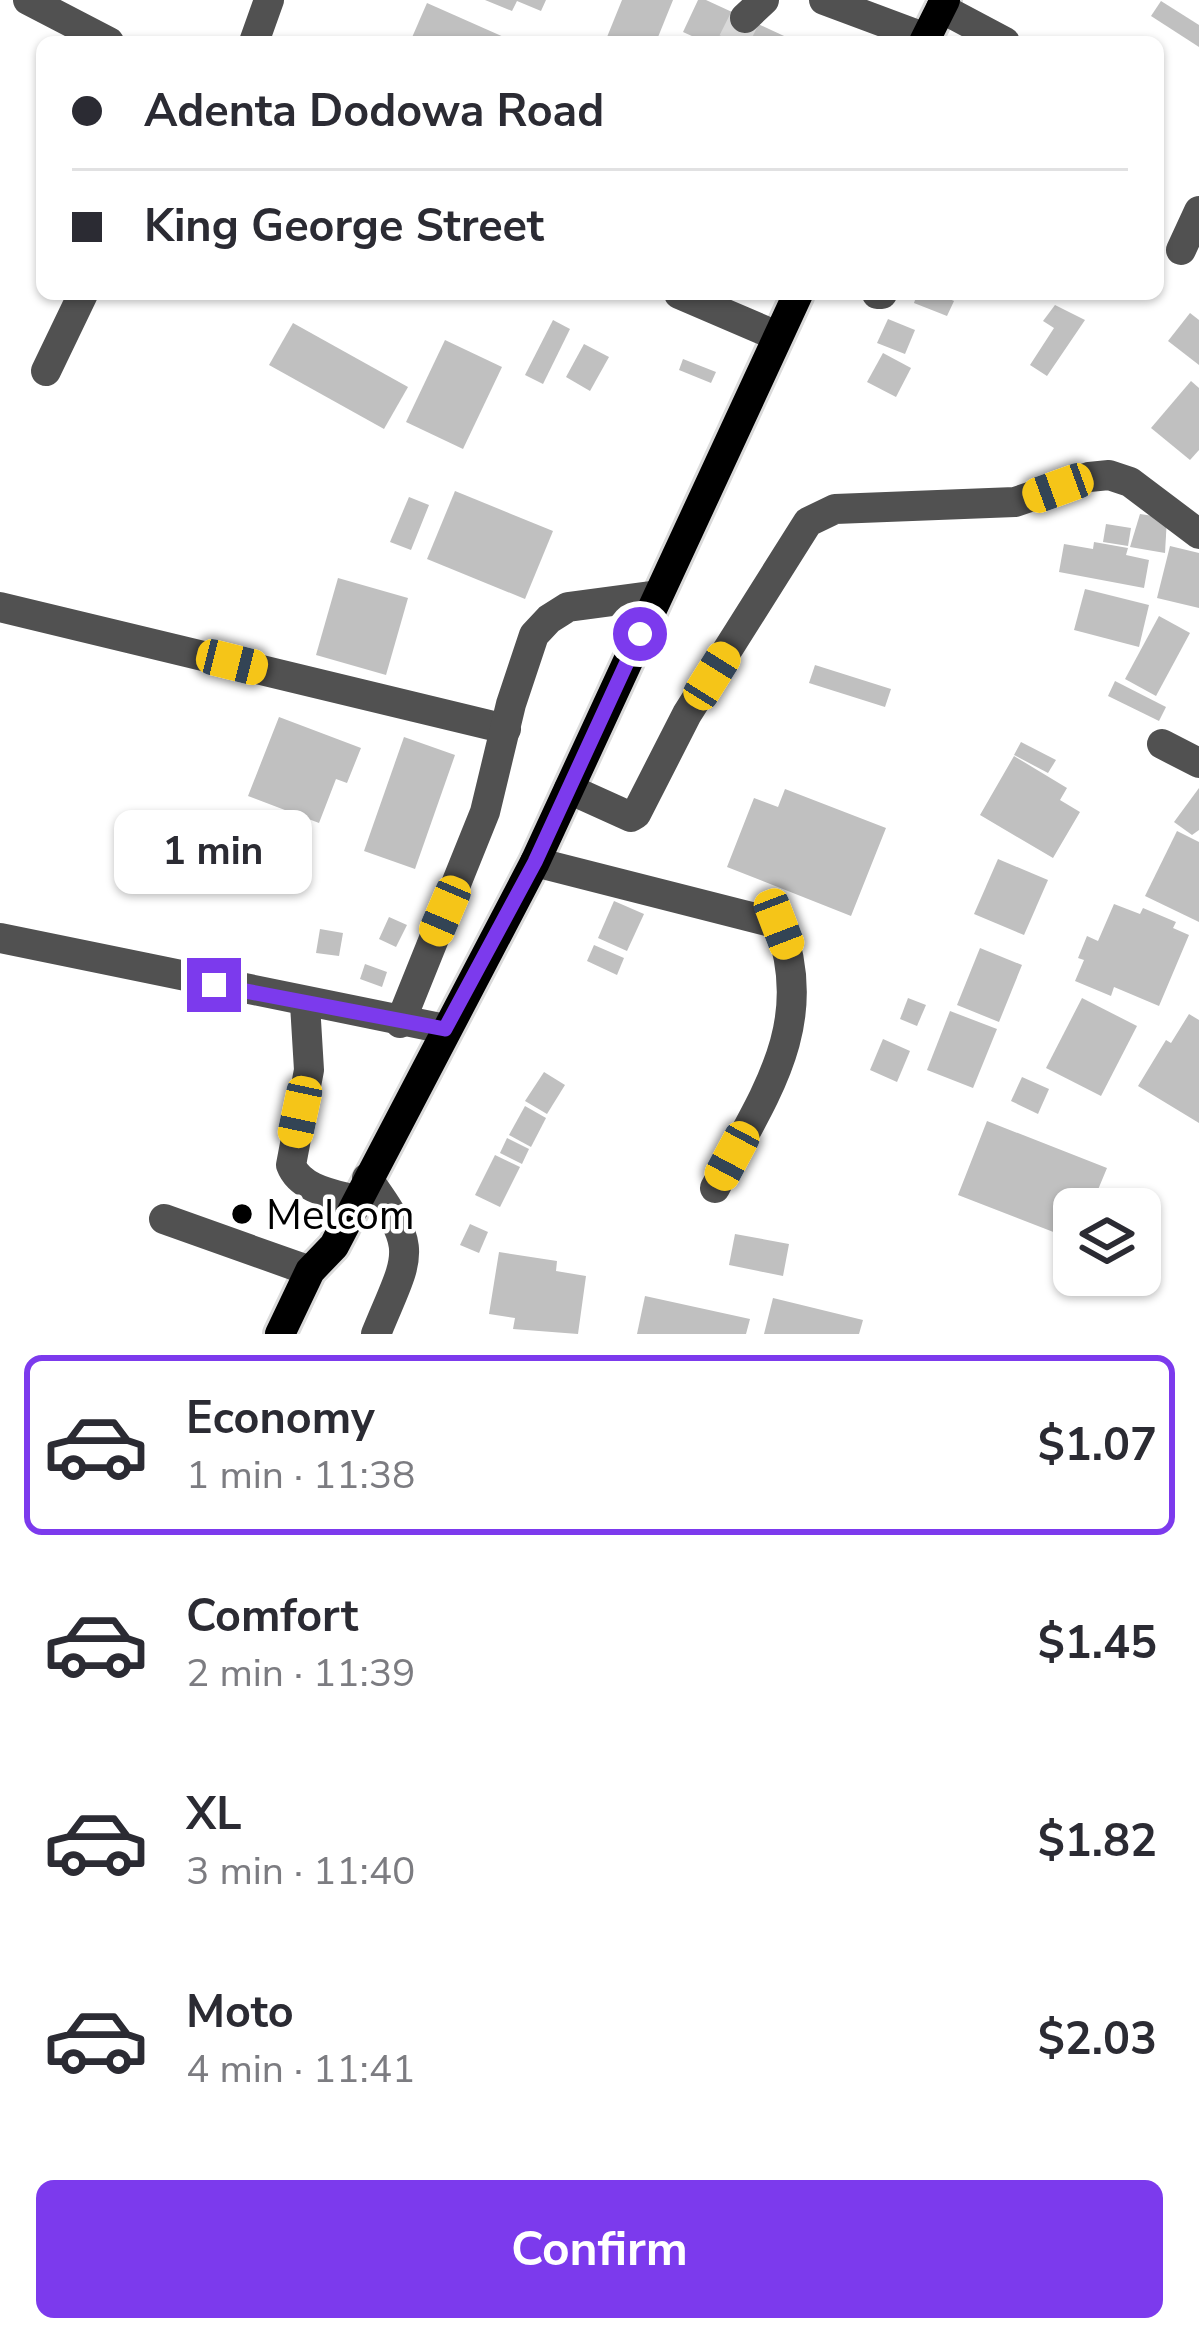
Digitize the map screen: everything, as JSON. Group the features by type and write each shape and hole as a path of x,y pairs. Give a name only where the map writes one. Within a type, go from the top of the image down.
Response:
{"main road":[{"path":"927,36 943,4"},
{"path":"280,1334 310,1271 334,1246 535,862 795,300"}],"street":[{"path":"28,0 97,36"},
{"path":"256,36 269,0"},
{"path":"824,0 915,36"},
{"path":"943,4 995,36"},
{"path":"1181,250 1199,211"},
{"path":"46,371 79,300"},
{"path":"693,300 777,336"},
{"path":"569,789 634,816 687,714 808,522 819,515 835,509 1016,502 1088,477 1109,476 1130,482 1199,534"},
{"path":"400,1023 485,812 534,635 568,607 658,596"},
{"path":"0,607 506,729"},
{"path":"1162,744 1199,764"},
{"path":"535,862 779,924 789,950 792,1024 783,1060 715,1188"},
{"path":"0,938 304,1004 445,1029"},
{"path":"304,1004 309,1070 291,1165 295,1175 318,1189 361,1189 398,1222 406,1254 377,1333"},
{"path":"164,1219 310,1271"}],"building":[{"path":"485,0 546,0 541,11 517,1 512,11"},
{"path":"622,0 673,0 658,36 607,36"},
{"path":"698,0 706,0 784,36 692,36 683,32"},
{"path":"1161,1 1199,25 1199,47 1151,16"},
{"path":"427,3 501,36 413,36"},
{"path":"915,300 954,301 947,316"},
{"path":"1055,305 1085,320 1047,376 1030,365 1054,328 1043,321"},
{"path":"1190,313 1199,320 1199,365 1168,341"},
{"path":"888,319 915,330 905,354 877,343"},
{"path":"553,320 570,329 543,384 525,375"},
{"path":"293,323 408,387 384,429 269,365"},
{"path":"445,340 502,367 463,449 406,422"},
{"path":"584,344 609,357 590,391 566,377"},
{"path":"883,353 911,368 896,397 867,382"},
{"path":"683,359 716,372 711,383 679,370"},
{"path":"1191,381 1199,388 1199,450 1190,460 1151,428"},
{"path":"455,491 553,531 525,599 427,559"},
{"path":"409,497 429,505 411,550 390,542"},
{"path":"1140,514 1167,518 1165,553 1130,547"},
{"path":"1106,524 1131,528 1128,546 1103,542"},
{"path":"1094,542 1128,548 1126,555 1149,560 1144,588 1059,572 1064,544 1093,549"},
{"path":"1170,546 1199,553 1199,608 1157,598"},
{"path":"338,578 408,598 386,675 316,655"},
{"path":"1085,589 1149,605 1139,647 1074,630"},
{"path":"1159,616 1190,633 1156,696 1125,679"},
{"path":"815,665 891,689 885,707 809,683"},
{"path":"1115,681 1166,707 1159,721 1108,696"},
{"path":"279,717 361,748 347,783 336,779 319,823 248,796"},
{"path":"404,737 455,755 415,869 364,851"},
{"path":"1021,742 1056,760 1048,773 1014,755"},
{"path":"1014,756 1067,788 1060,800 1080,812 1053,858 980,815"},
{"path":"1199,788 1199,830 1192,835 1174,822"},
{"path":"785,789 886,828 851,916 727,867 754,798 778,807"},
{"path":"1177,831 1199,842 1199,922 1145,896"},
{"path":"998,859 1048,880 1024,935 974,914"},
{"path":"614,901 644,914 627,951 598,938"},
{"path":"1114,904 1140,914 1143,908 1176,922 1173,928 1189,935 1159,1006 1114,987 1111,996 1075,981 1087,936 1098,941"},
{"path":"389,917 407,925 396,947 379,939"},
{"path":"320,929 343,933 339,956 316,953"},
{"path":"594,945 624,958 617,975 587,961"},
{"path":"980,948 1022,965 999,1022 957,1005"},
{"path":"365,964 387,972 382,987 360,979"},
{"path":"908,998 926,1005 917,1026 900,1019"},
{"path":"1082,998 1137,1026 1101,1096 1046,1068"},
{"path":"950,1011 997,1029 973,1088 927,1070"},
{"path":"1189,1014 1199,1020 1199,1123 1138,1086 1166,1040 1171,1043"},
{"path":"883,1039 910,1051 897,1082 870,1070"},
{"path":"544,1072 565,1085 547,1114 525,1101"},
{"path":"1022,1077 1049,1089 1038,1114 1011,1101"},
{"path":"525,1106 546,1118 531,1147 509,1135"},
{"path":"987,1121 1107,1168 1099,1188 1053,1188 1053,1232 958,1195"},
{"path":"507,1138 529,1149 522,1164 500,1153"},
{"path":"495,1155 520,1167 500,1207 475,1195"},
{"path":"470,1224 488,1232 479,1253 460,1245"},
{"path":"735,1234 789,1244 783,1276 729,1265"},
{"path":"499,1252 557,1261 556,1271 586,1276 578,1334 513,1329 515,1318 489,1314"},
{"path":"645,1296 750,1319 746,1334 637,1334"},
{"path":"773,1298 863,1320 859,1334 764,1334"}],"tunnel":[{"path":"736,36 745,18"}],"place":[{"name":"Melcom","path":"242,1214"}],"route":[{"path":"214,985 445,1029 535,862 640,634"}]}
